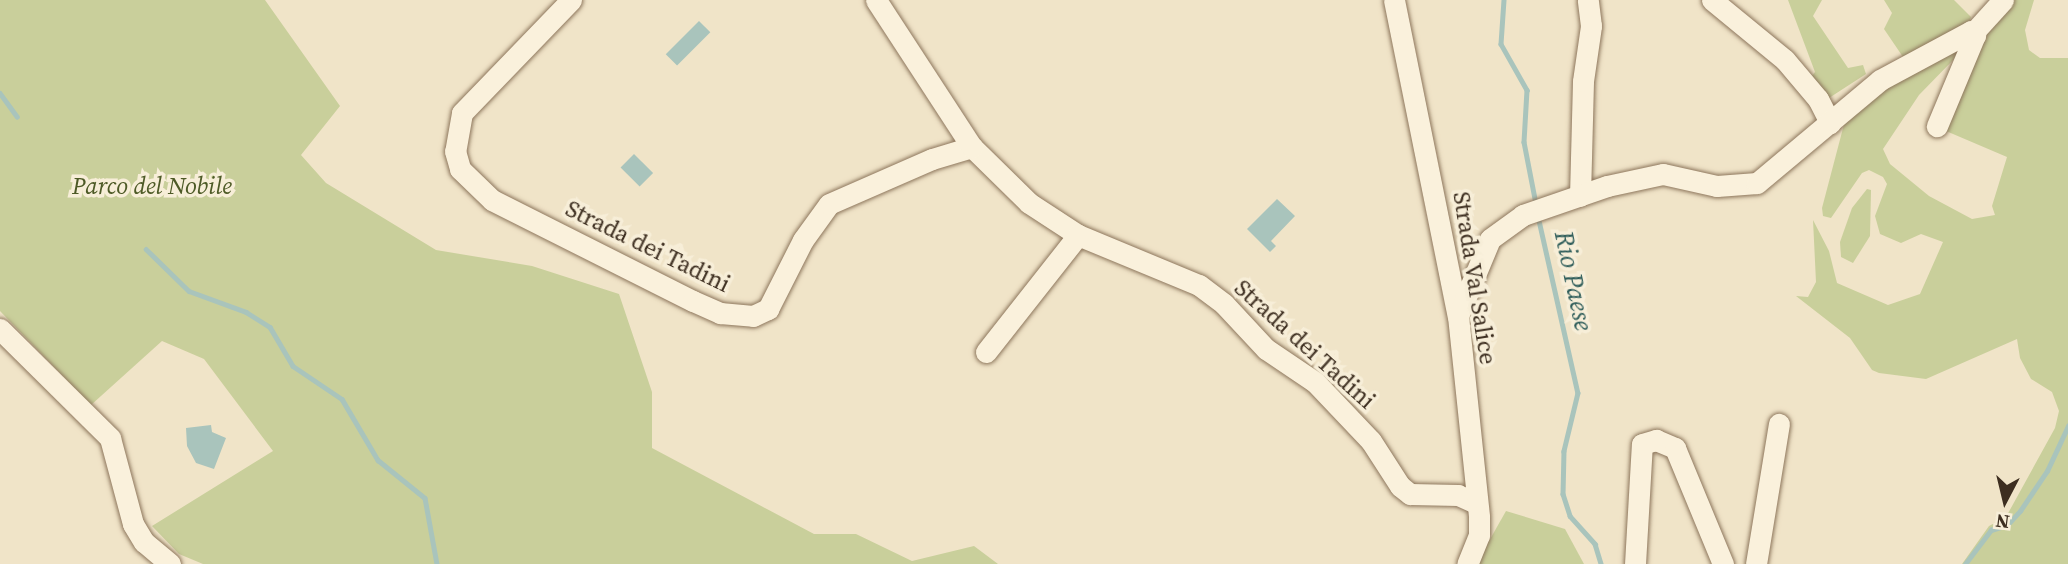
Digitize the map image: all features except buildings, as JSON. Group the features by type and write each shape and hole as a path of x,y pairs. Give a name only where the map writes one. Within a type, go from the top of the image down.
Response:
{"street":[{"name":"Strada dei Tadini","path":"571,0 462,113 455,151 460,169 474,188 492,200 720,313 753,316 768,309 803,240 829,204 932,159 972,148"},
{"name":"Strada dei Tadini","path":"876,0 972,148 1029,203 1078,235 1199,285 1224,304 1266,349 1315,382 1371,441 1400,486 1410,494 1458,495 1476,503"},
{"name":"Strada Val Salice","path":"1394,0 1458,316 1479,535 1467,564"},
{"path":"1580,196 1583,80 1591,26 1588,0"},
{"path":"1712,0 1785,60 1818,99 1830,122"},
{"path":"1937,126 1975,33 2003,0"},
{"path":"1458,316 1490,239 1538,210 1663,174 1717,186 1757,183 1830,122 1839,109 1880,80 1955,37 1975,33"},
{"path":"986,352 1078,235"},
{"path":"0,328 110,438 133,524 144,542 170,564"},
{"path":"1756,564 1779,424"},
{"path":"1635,564 1642,444 1656,440 1675,448 1723,564"}],"green space":[{"name":"Parco del Nobile","path":"0,0 265,0 340,106 301,155 326,183 436,250 532,266 619,294 652,392 652,448 814,534 856,534 912,561 974,546 998,564 203,564 179,554 152,526 273,451 204,359 162,341 91,405 0,311"},
{"path":"1788,0 1822,0 1813,16 1848,68 1863,65 1866,74 1829,98 1812,76 1815,72"},
{"path":"1884,0 1954,0 1971,17 1969,22 1903,57 1884,29 1892,13"},
{"path":"2008,0 2034,0 2025,30 2029,50 2040,58 2068,58 2068,564 1962,564 1989,526 2006,517 2055,428 2059,411 2052,392 2031,379 2020,358 2017,339 1926,379 1879,373 1872,370 1850,338 1796,296 1808,297 1816,282 1813,220 1829,251 1837,283 1888,305 1920,294 1943,242 1921,234 1901,243 1880,234 1875,216 1887,184 1883,177 1869,170 1862,173 1831,218 1823,216 1822,208 1847,113 1963,39 1956,57 1919,95 1883,149 1890,164 1929,196 1972,219 1995,215 1992,206 2007,157 1946,131 1969,52"},
{"path":"1867,189 1871,190 1870,236 1853,263 1841,257 1840,242 1852,208"},
{"path":"1506,511 1565,529 1584,564 1476,564"}],"water":[{"path":"699,21 710,32 677,66 666,54"},
{"path":"634,154 653,173 640,187 621,167"},
{"path":"1277,199 1295,216 1271,241 1276,246 1270,252 1247,229"},
{"path":"211,425 212,432 226,438 214,469 196,463 187,446 186,428"}],"waterway":[{"name":"Rio Paese","path":"1504,0 1501,44 1527,90 1524,142 1536,204"},
{"path":"0,93 17,116"},
{"name":"Rio Paese","path":"1538,216 1578,393 1564,451 1563,494 1570,516 1595,544 1601,564"},
{"path":"146,249 189,291 246,312 270,327 293,366 342,399 378,460 425,498 437,564"},
{"path":"1965,564 1991,530 2007,525 2020,511 2047,471 2068,426"}]}
